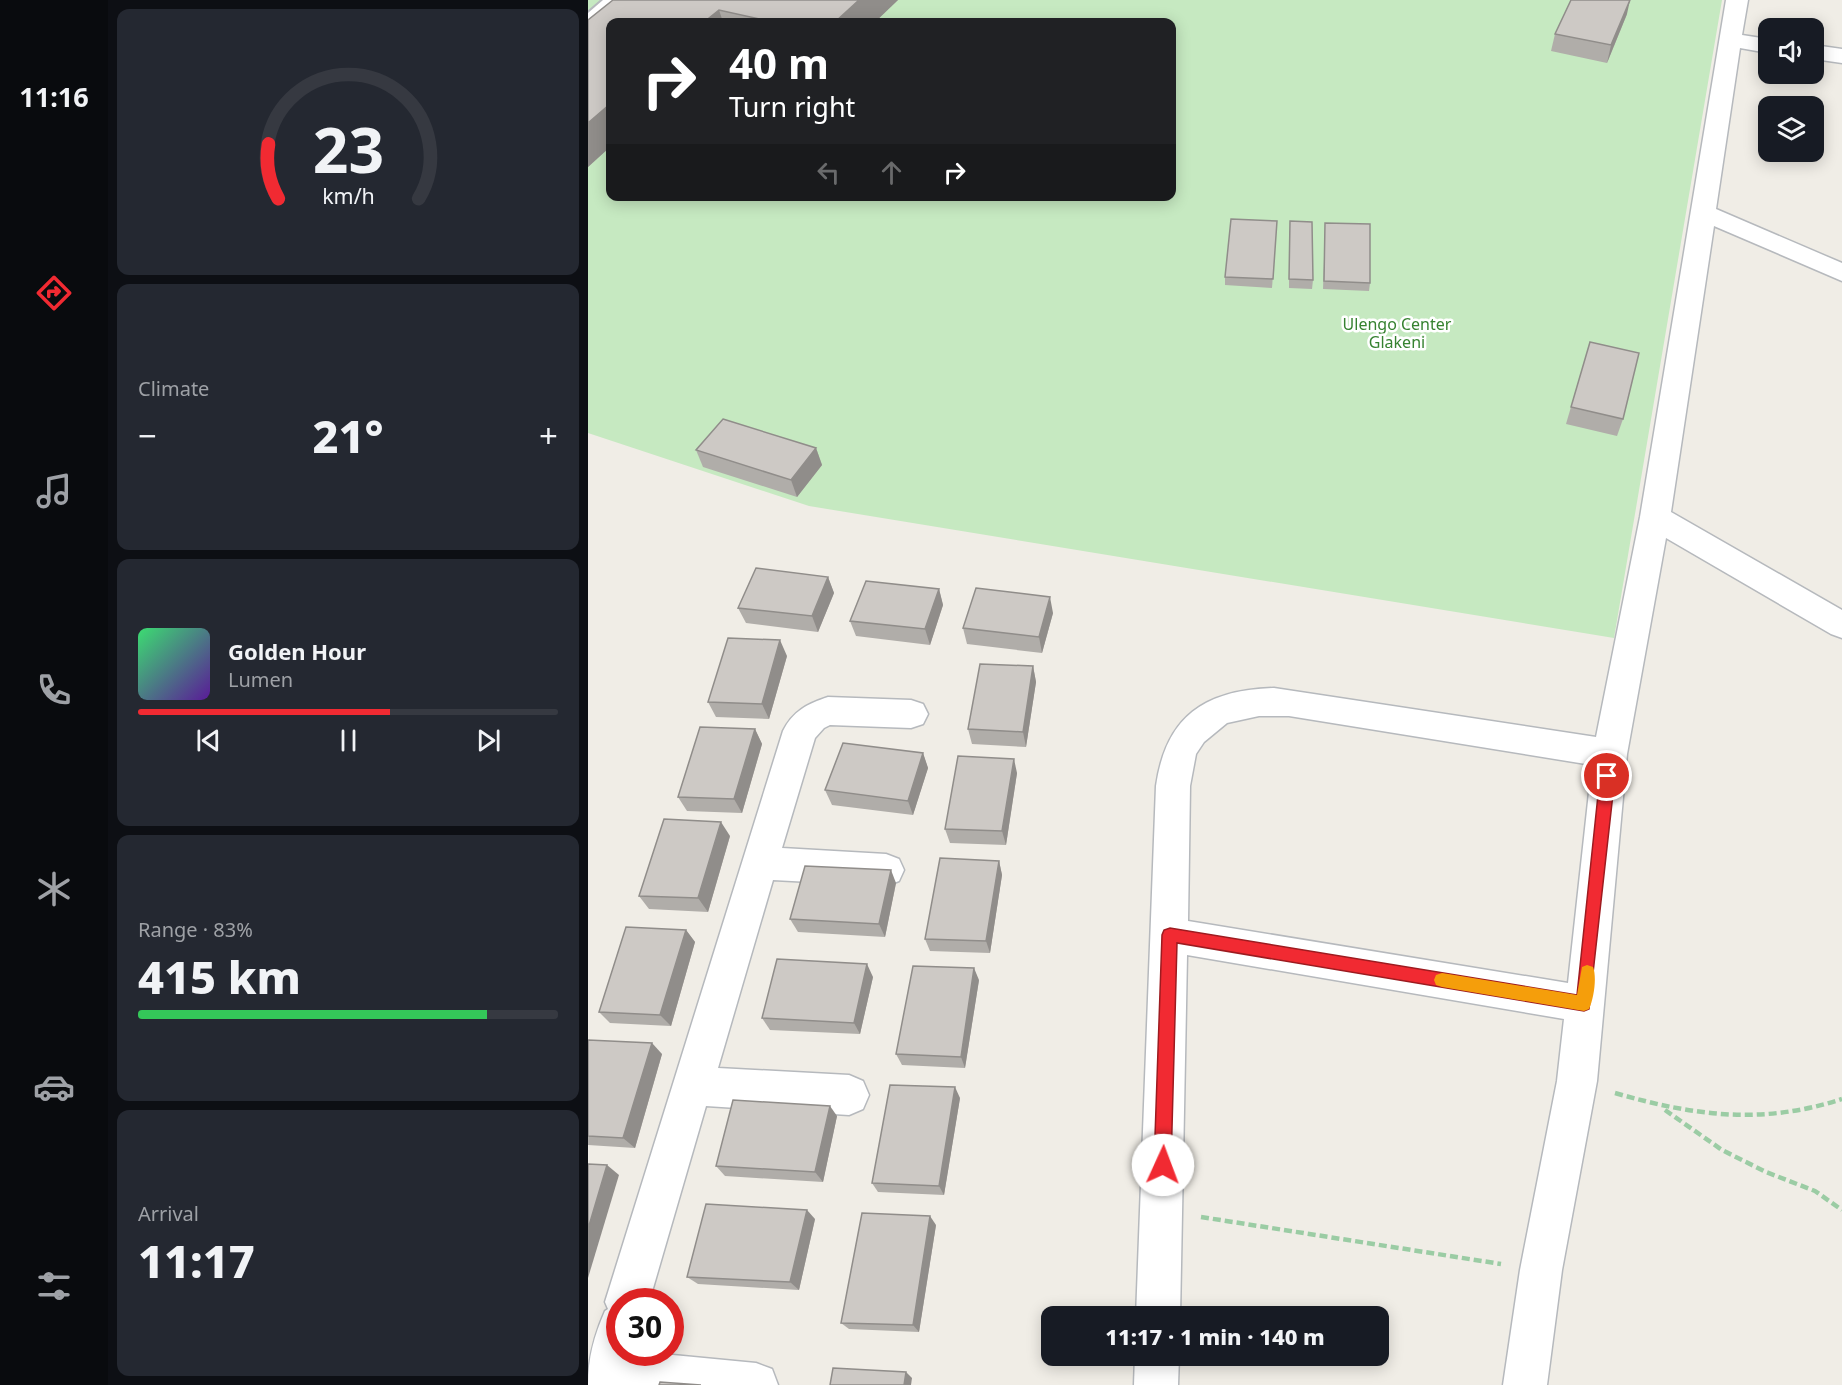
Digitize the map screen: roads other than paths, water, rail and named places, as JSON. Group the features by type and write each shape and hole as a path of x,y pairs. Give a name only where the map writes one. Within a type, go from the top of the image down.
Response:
{"street":[{"path":"1525,1385 1541,1270 1577,1081 1610,754 1655,518 1737,0"},
{"path":"1732,40 1758,44"},
{"path":"1824,53 1842,56"},
{"path":"1705,213 1842,273"},
{"path":"1655,518 1842,625"},
{"path":"1158,1306 1173,786 1182,746 1192,731 1206,719 1221,711 1261,700 1289,702 1610,754"},
{"path":"631,1288 800,731 812,718 828,711 911,714"},
{"path":"760,863 886,870"},
{"path":"1170,935 1584,1004"},
{"path":"693,1086 849,1095"},
{"path":"1156,1385 1157,1366"},
{"path":"604,1378 756,1385"}],"lane":[{"path":"589,16 610,0"}],"park label":[{"name":"Ulengo Center Glakeni","path":"1397,333"}]}
